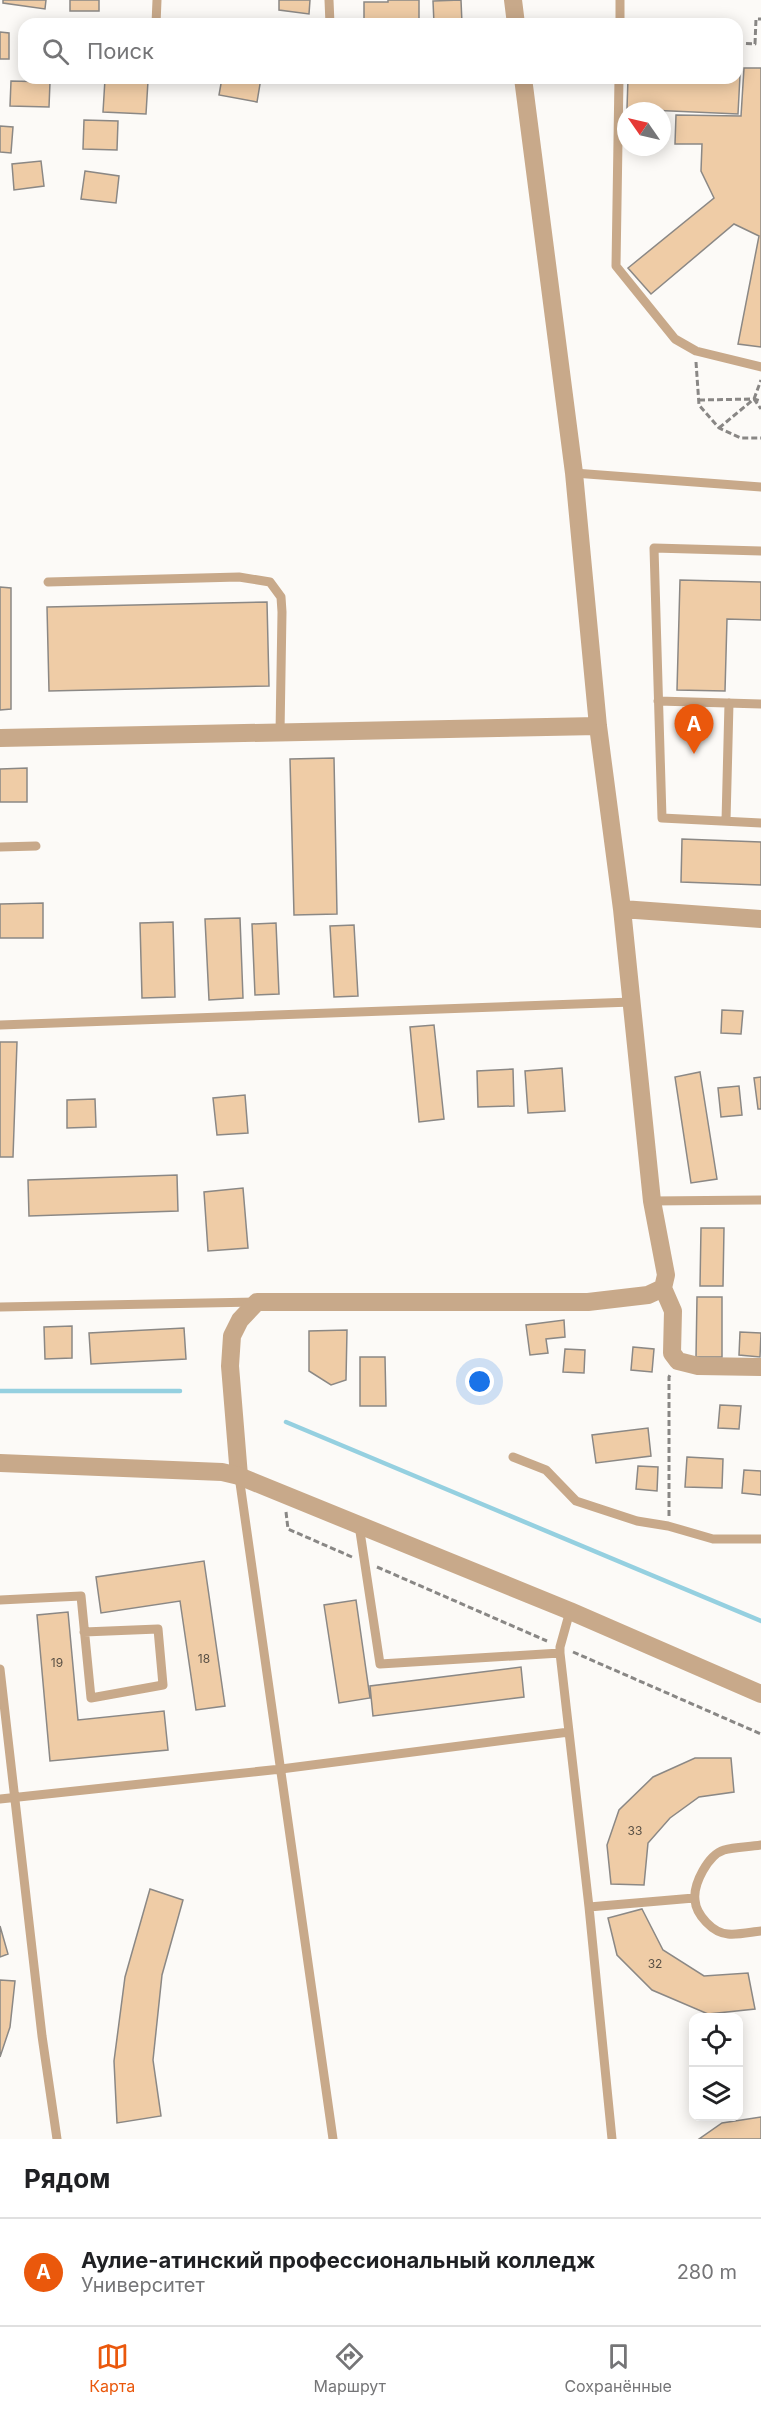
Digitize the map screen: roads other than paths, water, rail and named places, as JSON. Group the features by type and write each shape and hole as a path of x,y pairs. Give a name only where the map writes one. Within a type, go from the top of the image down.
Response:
{"street":[{"path":"513,0 515,18"},
{"path":"524,84 574,473 598,726 622,909 652,1201 666,1275 663,1288 673,1311 672,1353 678,1361 698,1366 761,1366"},
{"path":"0,738 598,726"},
{"path":"622,909 761,919"},
{"path":"239,1476 230,1365 232,1335 240,1320 257,1302 588,1302 648,1295 663,1288"},
{"path":"0,1463 222,1472 239,1476 570,1611 761,1694"}],"lane":[{"path":"156,18 157,0"},
{"path":"329,0 330,18"},
{"path":"620,0 620,18"},
{"path":"619,84 616,266 675,339 696,351 761,367"},
{"path":"574,473 761,487"},
{"path":"761,551 654,548 662,818 761,823"},
{"path":"48,582 239,576 270,582 281,597 282,612 280,734"},
{"path":"658,701 761,704"},
{"path":"726,821 729,703"},
{"path":"0,847 36,846"},
{"path":"0,1025 632,1002"},
{"path":"652,1201 761,1200"},
{"path":"0,1307 257,1302"},
{"path":"513,1457 546,1470 576,1501 637,1521 668,1526 713,1539 761,1539"},
{"path":"239,1476 333,2139"},
{"path":"358,1525 380,1664 560,1650"},
{"path":"0,1600 81,1596 84,1632 91,1698 163,1685 158,1629 84,1632"},
{"path":"570,1611 560,1650 590,1907 612,2139"},
{"path":"0,1668 42,2036 57,2139"},
{"path":"0,1799 281,1769 569,1732"},
{"path":"761,1845 724,1850 714,1856 701,1875 694,1898 697,1910 713,1929 728,1934 761,1931"},
{"path":"590,1907 694,1898"}],"waterway":[{"path":"0,1391 180,1391"},
{"path":"286,1422 761,1621"}],"place":[{"name":"Аулие-атинский профессиональный колледж","path":"694,754"}]}
